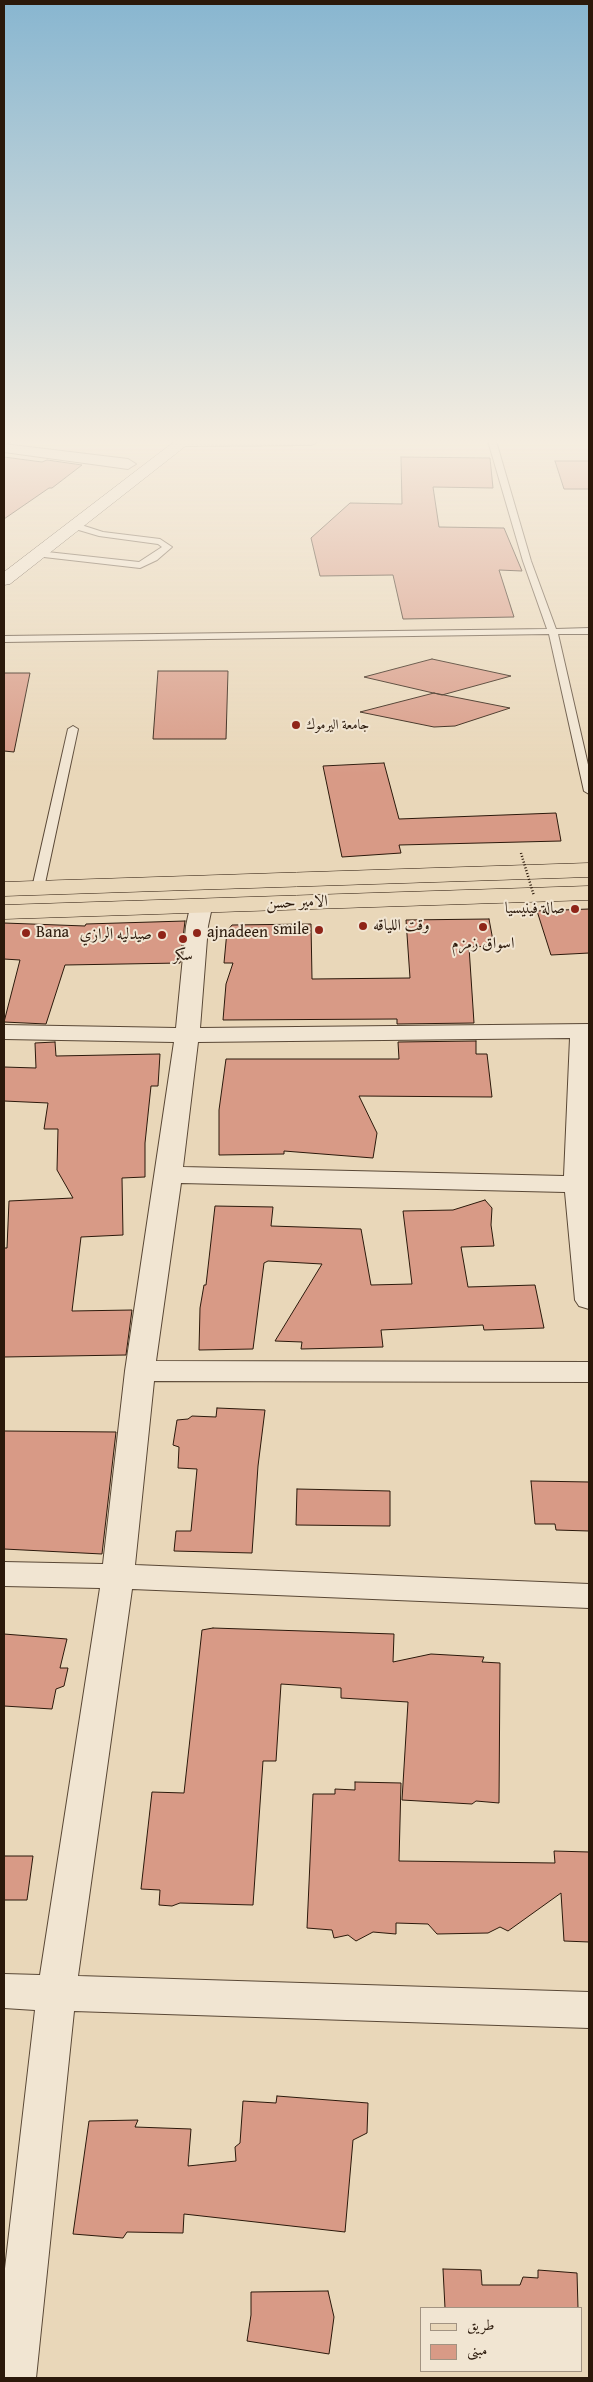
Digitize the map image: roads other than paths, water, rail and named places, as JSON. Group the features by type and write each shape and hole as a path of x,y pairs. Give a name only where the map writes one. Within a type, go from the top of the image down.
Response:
{"main road":[{"path":"4,580 29,552"},
{"name":"الامير حسن","path":"4,889 589,870"},
{"name":"الامير حسن","path":"4,912 589,893"}],"street":[{"path":"14,2378 57,1991 118,1576 140,1372 169,1175 187,1035 197,926 201,906"},
{"path":"4,1032 187,1035 586,1031 578,1184 589,1300"},
{"path":"169,1175 578,1184"},
{"path":"140,1372 589,1372"},
{"path":"4,1574 118,1576 589,1596"},
{"path":"4,1991 57,1991 589,2010"}],"lane":[{"path":"59,552 140,565 161,552"},
{"path":"523,552 553,632 589,791"},
{"path":"4,639 589,631"},
{"path":"38,888 73,729"}],"place":[{"name":"جامعة اليرموك","path":"296,725"},
{"name":"صالة فينيسيا","path":"575,909"},
{"name":"وقت اللياقه","path":"363,926"},
{"name":"اسواق زمزم","path":"483,927"},
{"name":"smile","path":"319,930"},
{"name":"Bana","path":"26,933"},
{"name":"ajnadeen","path":"197,933"},
{"name":"صيدليه الرازي","path":"162,935"},
{"name":"سكر","path":"183,939"}]}
